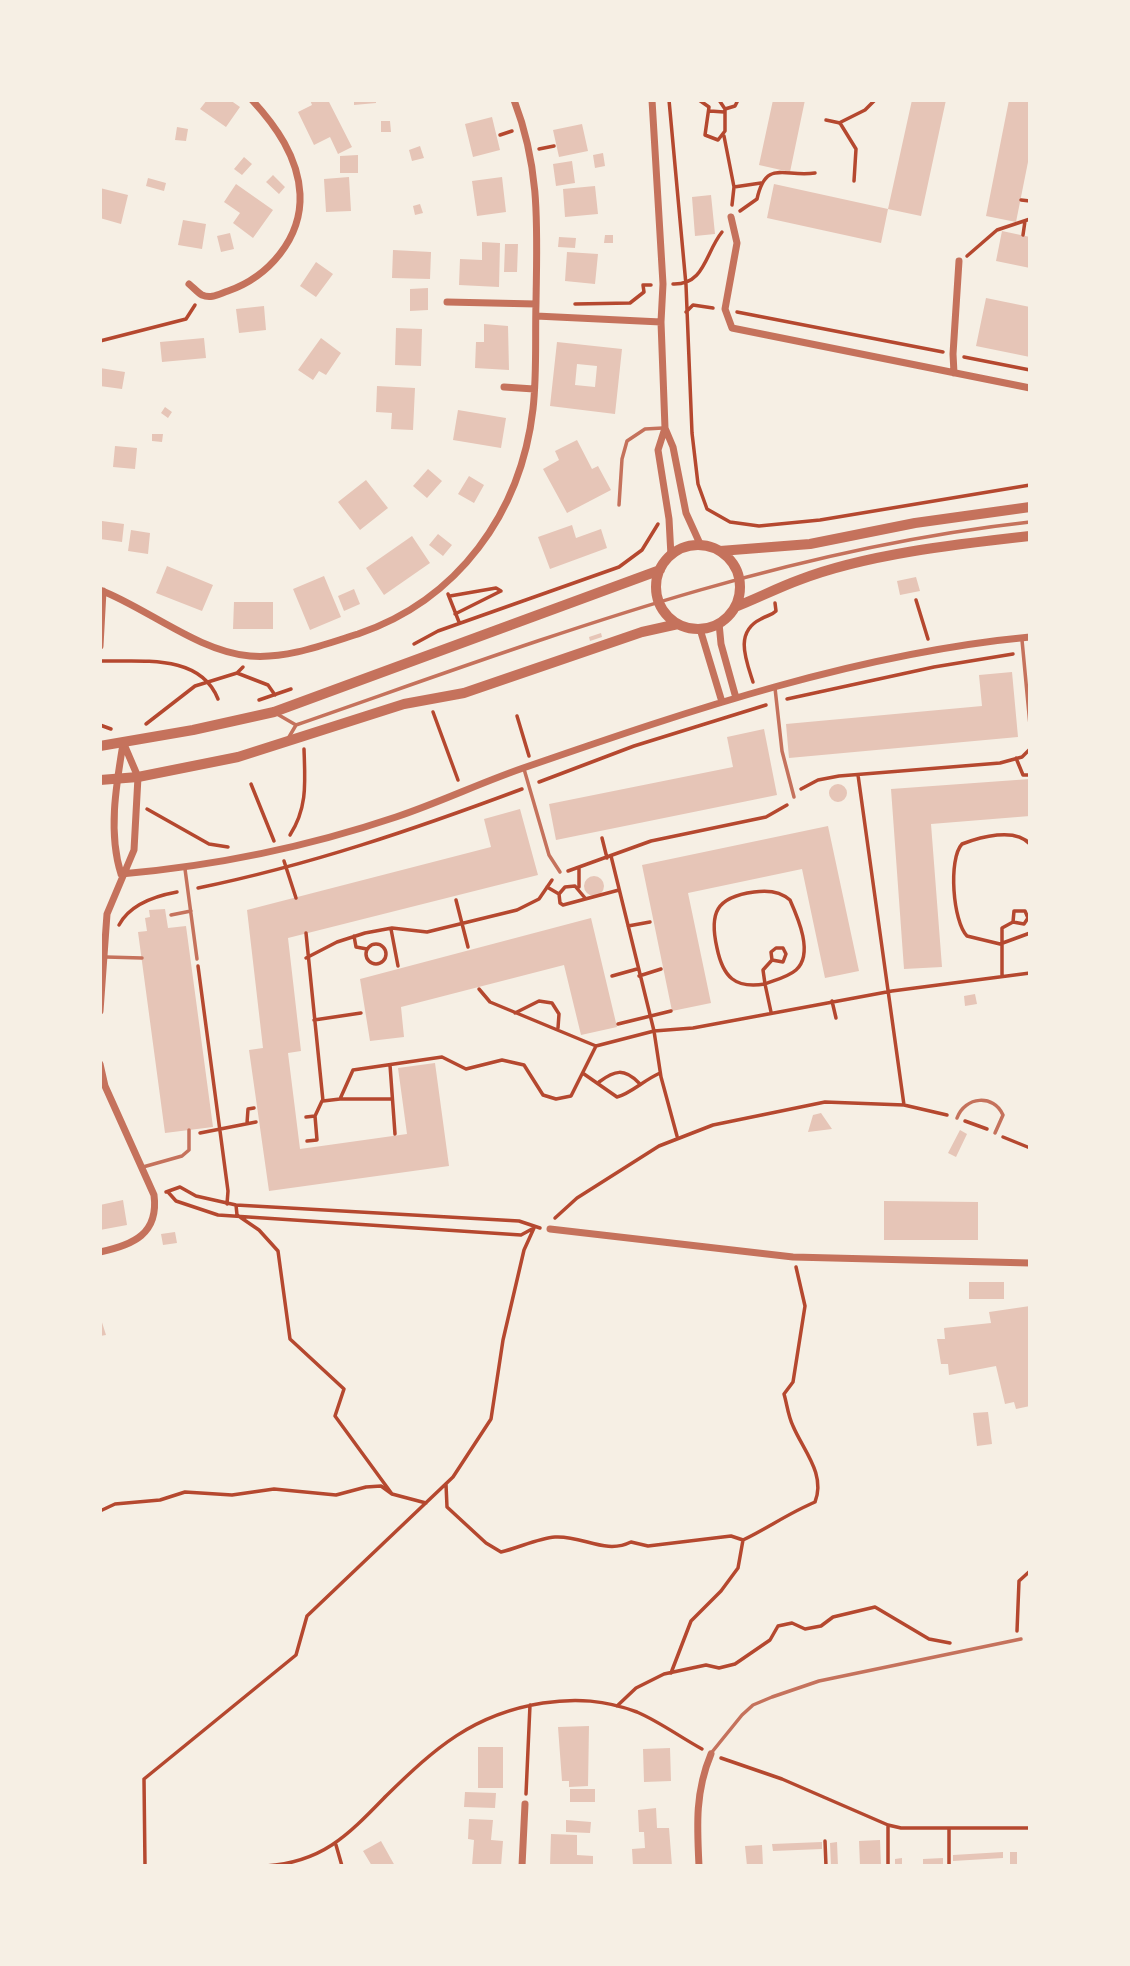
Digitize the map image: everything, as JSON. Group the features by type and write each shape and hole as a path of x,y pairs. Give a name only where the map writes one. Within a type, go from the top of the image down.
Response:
{"street":[{"path":"189,284 202,295 213,297 260,276 277,259 299,212 297,172 287,148 252,100"},
{"path":"100,646 101,591 218,648 248,656 284,654 316,648 393,621 443,587 492,532 519,474 534,389 537,191 531,153 514,100"},
{"path":"652,100 663,284 661,323 665,428 658,450 669,519 671,556"},
{"path":"731,217 737,243 725,309 732,328 1030,388"},
{"path":"954,373 959,261"},
{"path":"447,302 536,304"},
{"path":"536,316 661,323"},
{"path":"504,387 534,389"},
{"path":"665,428 673,447 685,513 701,545"},
{"path":"678,624 666,614 658,600 657,583 660,570 671,556 685,548 701,545 720,551 810,544 915,523 1030,507"},
{"path":"100,780 117,780 238,757 404,704 464,693 642,632 678,624 701,629 719,623 735,607 799,579 849,565 974,542 1030,536"},
{"path":"720,551 733,565 738,576 740,592 735,607"},
{"path":"100,746 274,712 660,570"},
{"path":"719,623 721,644 736,698"},
{"path":"701,629 722,702"},
{"path":"121,874 185,869 278,850 396,817 528,766 774,686 984,640 1026,637"},
{"path":"100,1011 107,914 121,874 134,850 138,776 123,742"},
{"path":"121,874 114,850 117,780 123,742"},
{"path":"100,1064 105,1086 154,1195 153,1222 142,1237 123,1247 100,1252"},
{"path":"550,1228 793,1257 1030,1263"},
{"path":"699,1866 696,1805 703,1773 711,1754"},
{"path":"522,1866 525,1804"}],"lane":[{"path":"619,505 622,458 627,441 645,429 665,428"},
{"path":"285,744 296,725 658,600 738,576 904,539 1030,522"},
{"path":"1026,637 1024,654 1030,724"},
{"path":"774,686 782,751 794,797"},
{"path":"274,712 296,725"},
{"path":"528,766 529,786 549,855 560,873"},
{"path":"185,869 197,959"},
{"path":"171,915 191,911"},
{"path":"104,957 142,958"},
{"path":"957,1118 962,1108 972,1102 990,1100 999,1105 1003,1115 995,1133"},
{"path":"141,1168 182,1156 189,1150 189,1132"},
{"path":"711,1754 741,1715 753,1705 772,1697 819,1681 1018,1640"}],"path":[{"path":"669,100 686,285 692,433 698,484 707,509"},
{"path":"699,100 712,111"},
{"path":"712,111 724,111 735,106 738,100"},
{"path":"826,120 839,123 865,110 875,100"},
{"path":"724,134 718,140 705,135 712,111 719,101 724,111 724,134 734,187 731,217"},
{"path":"839,123 856,149 854,181"},
{"path":"564,304 631,303 644,292 643,285 686,285 699,276 710,248 731,217 757,199 761,183 773,172 815,173"},
{"path":"734,187 761,183"},
{"path":"1021,200 1030,201"},
{"path":"1023,235 1028,220"},
{"path":"959,261 997,230 1028,220"},
{"path":"100,341 186,319 202,295"},
{"path":"686,312 694,305 725,309 1030,370"},
{"path":"685,513 707,509 730,522 759,526 820,520 1030,485"},
{"path":"404,648 460,623 619,567 642,550 656,525 669,519"},
{"path":"455,614 498,595 501,589 449,597 455,614 460,623"},
{"path":"915,600 932,652"},
{"path":"116,933 123,918 147,900 287,869 384,840 634,746 776,702 934,667 1024,654"},
{"path":"100,661 187,667 208,681 218,699"},
{"path":"158,723 145,726 195,686 239,672 268,685 275,695"},
{"path":"250,703 301,685"},
{"path":"432,709 433,718 462,792"},
{"path":"517,716 528,766"},
{"path":"100,725 118,729"},
{"path":"278,850 301,816 306,795 304,749"},
{"path":"306,958 354,936 370,932 391,929 427,932 517,910 539,899 560,873 651,841 766,817 786,807 801,789 818,780 858,774 1000,763 1016,758 1030,749"},
{"path":"1016,758 1023,775 1030,775"},
{"path":"858,774 904,1105"},
{"path":"251,784 287,869 296,898"},
{"path":"136,807 147,808 209,844 231,848"},
{"path":"1030,844 1020,836 974,839 957,849 954,874 962,931 975,940 1000,944 1030,933"},
{"path":"602,838 619,890 677,1136"},
{"path":"579,868 579,887 585,898"},
{"path":"758,882 760,891"},
{"path":"547,887 559,894"},
{"path":"579,887 565,887 559,894 560,903 563,905 619,890"},
{"path":"760,891 775,892 790,900 804,948 799,968 765,984 740,985 727,978 721,967 712,926 715,913 728,899 760,891"},
{"path":"456,900 468,947"},
{"path":"1002,975 1002,928 1013,922 1024,924 1028,914 1018,909 1012,914 1013,922"},
{"path":"627,926 650,922"},
{"path":"391,929 398,966"},
{"path":"370,932 373,944"},
{"path":"306,933 306,958 323,1101 315,1116 317,1139 307,1141"},
{"path":"354,936 356,947 367,949"},
{"path":"367,949 373,944"},
{"path":"367,949 369,963 384,960 386,957 383,947 373,944"},
{"path":"771,1012 763,970 772,960 771,952 776,948 783,948 786,954 783,962 772,960"},
{"path":"197,959 226,1204"},
{"path":"612,976 637,969"},
{"path":"639,976 661,969"},
{"path":"479,989 490,1002 596,1046 654,1031 693,1028 888,991 1030,973"},
{"path":"515,1013 539,1001 552,1003 559,1014 558,1029"},
{"path":"832,1001 836,1018"},
{"path":"618,1024 671,1011"},
{"path":"313,1020 360,1013"},
{"path":"340,1099 354,1070 442,1057 466,1069 502,1060 524,1065 543,1095 556,1100 571,1096 596,1046"},
{"path":"390,1065 395,1134"},
{"path":"599,1082 616,1071 631,1075 639,1083"},
{"path":"584,1074 617,1097 627,1095 639,1083 660,1073"},
{"path":"323,1101 392,1099"},
{"path":"550,1228 556,1216 577,1198 677,1136 756,1114 825,1102 904,1105 957,1118 1030,1148"},
{"path":"247,1124 248,1109 254,1108"},
{"path":"306,1116 315,1116"},
{"path":"189,1132 219,1131 256,1122"},
{"path":"180,1188 196,1196 226,1204 519,1221 534,1228 521,1235 218,1215 176,1201 168,1191 180,1188"},
{"path":"236,1205 240,1217 259,1230 278,1251 290,1339 344,1389 335,1416 392,1494"},
{"path":"145,1866 144,1779 296,1655 306,1616 446,1484 491,1419 503,1340 524,1250 534,1228"},
{"path":"446,1484 447,1507 486,1544 501,1552 560,1536 617,1549 631,1542 648,1546 731,1536 743,1540 771,1527 785,1514 815,1502 819,1491 813,1462 792,1424 785,1394 793,1382 805,1306 793,1257"},
{"path":"100,1511 116,1504 160,1500 185,1492 232,1495 274,1489 336,1495 366,1486 382,1486 392,1494 426,1503"},
{"path":"671,1673 691,1621 721,1591 738,1568 743,1540"},
{"path":"1018,1640 1020,1581 1030,1571"},
{"path":"617,1706 636,1688 671,1673 706,1665 719,1668 735,1664 770,1640 778,1626 792,1623 805,1629 821,1626 833,1617 875,1607 929,1639 946,1642 963,1651"},
{"path":"266,1866 304,1859 336,1845 430,1753 488,1716 530,1705 572,1699 617,1706 657,1722 711,1754 782,1779 888,1825 1030,1828"},
{"path":"525,1804 530,1705"},
{"path":"888,1825 888,1866"},
{"path":"949,1828 949,1866"},
{"path":"825,1841 826,1866"},
{"path":"336,1845 342,1866"}],"building":[{"path":"207,100 230,100 240,107 226,127 200,109"},
{"path":"310,100 328,100 352,147 338,154 330,137 314,145 298,112 312,105"},
{"path":"354,100 376,100 376,103 354,105"},
{"path":"773,100 805,100 790,172 759,165"},
{"path":"912,100 946,100 921,216 888,209"},
{"path":"1009,100 1030,100 1030,152 1016,222 986,216"},
{"path":"492,117 500,150 473,157 465,124"},
{"path":"381,121 390,121 391,132 381,132"},
{"path":"582,124 588,151 559,157 553,130"},
{"path":"177,127 188,129 186,141 175,140"},
{"path":"420,146 424,158 412,161 409,150"},
{"path":"603,153 605,166 595,168 593,155"},
{"path":"358,155 358,173 340,173 340,156"},
{"path":"244,157 252,164 242,175 234,169"},
{"path":"572,161 575,183 556,186 553,164"},
{"path":"273,175 285,187 279,194 266,182"},
{"path":"349,177 351,211 326,212 324,179"},
{"path":"502,177 506,212 477,216 472,181"},
{"path":"148,178 166,183 164,191 146,186"},
{"path":"236,184 273,210 253,238 233,223 240,213 224,202"},
{"path":"774,184 888,209 881,243 767,218"},
{"path":"595,186 598,214 565,217 563,189"},
{"path":"100,188 128,195 121,224 100,218"},
{"path":"711,195 715,234 695,236 692,197"},
{"path":"420,204 423,213 415,215 413,206"},
{"path":"183,220 206,224 202,249 178,245"},
{"path":"1002,231 1030,237 1030,268 996,261"},
{"path":"230,233 234,249 221,252 217,236"},
{"path":"605,235 613,235 613,243 604,243"},
{"path":"559,237 576,238 575,248 558,247"},
{"path":"482,242 500,243 499,287 459,285 460,259 482,260"},
{"path":"505,244 518,244 517,272 504,272"},
{"path":"393,250 431,252 430,279 392,278"},
{"path":"567,252 598,254 595,284 565,281"},
{"path":"316,262 333,274 316,297 300,286"},
{"path":"428,288 428,310 410,311 410,289"},
{"path":"986,298 1030,307 1030,357 976,346"},
{"path":"264,306 266,330 239,333 236,309"},
{"path":"484,324 508,326 509,370 475,368 476,342 484,342"},
{"path":"396,328 422,329 421,366 395,365"},
{"path":"204,338 206,358 162,362 160,342"},
{"path":"321,338 341,353 326,375 319,371 313,380 298,370"},
{"path":"557,342 622,349 615,414 550,406","holes":["577,364 597,366 595,387 575,385"]},
{"path":"100,368 125,372 122,389 100,386"},
{"path":"377,386 415,388 413,430 391,429 392,413 376,412"},
{"path":"165,407 172,412 168,418 161,413"},
{"path":"458,410 506,418 501,448 453,440"},
{"path":"152,434 163,434 162,442 152,441"},
{"path":"577,440 592,469 598,466 611,490 567,513 543,469 559,460 555,451"},
{"path":"115,446 137,448 135,469 113,467"},
{"path":"428,469 442,481 427,498 413,486"},
{"path":"469,476 484,485 474,503 458,494"},
{"path":"366,480 388,508 360,530 338,502"},
{"path":"102,521 124,524 122,542 100,539"},
{"path":"572,525 576,538 601,529 607,548 550,569 538,537"},
{"path":"131,530 150,533 148,554 128,551"},
{"path":"438,534 452,545 443,556 429,545"},
{"path":"412,536 430,563 384,595 366,568"},
{"path":"167,566 213,585 202,611 156,593"},
{"path":"324,576 341,617 310,630 293,589"},
{"path":"916,577 920,591 900,595 897,581"},
{"path":"354,589 360,604 344,611 338,596"},
{"path":"234,602 273,602 273,629 233,629"},
{"path":"601,633 602,637 590,641 589,637"},
{"path":"1012,672 1018,737 789,758 786,724 982,706 979,675"},
{"path":"764,729 777,795 556,840 549,804 733,767 727,737"},
{"path":"1030,779 1030,816 931,824 942,967 904,969 891,789"},
{"path":"838,784 844,787 847,793 844,799 838,802 832,799 829,793 832,787"},
{"path":"520,809 538,875 288,938 301,1051 288,1053 300,1149 407,1134 398,1068 435,1063 449,1166 269,1191 249,1050 263,1048 247,910 491,847 484,819"},
{"path":"828,826 859,971 825,978 802,869 688,893 711,1003 672,1011 642,865"},
{"path":"594,876 601,879 604,886 601,893 594,896 587,893 584,886 587,879"},
{"path":"165,909 168,928 186,926 213,1127 165,1133 138,932 147,931 145,918 150,917 149,910"},
{"path":"591,918 617,1027 581,1035 564,965 401,1007 404,1037 370,1041 360,979"},
{"path":"975,994 977,1004 965,1006 964,996"},
{"path":"821,1113 832,1129 808,1132 813,1115"},
{"path":"960,1130 967,1134 956,1157 948,1153"},
{"path":"123,1200 127,1225 100,1230 100,1205"},
{"path":"884,1201 978,1202 978,1240 884,1240"},
{"path":"175,1232 177,1243 163,1245 161,1234"},
{"path":"969,1282 1004,1282 1004,1299 969,1299"},
{"path":"1030,1306 1030,1406 1016,1409 1014,1402 1005,1404 996,1366 949,1375 948,1364 941,1364 937,1339 945,1339 944,1328 991,1323 989,1312"},
{"path":"100,1316 106,1335 100,1336"},
{"path":"988,1412 992,1444 977,1446 973,1413"},
{"path":"589,1726 588,1786 569,1787 569,1781 562,1781 558,1727"},
{"path":"478,1747 503,1747 503,1788 478,1788"},
{"path":"670,1748 671,1781 644,1782 643,1749"},
{"path":"570,1789 595,1789 595,1802 570,1802"},
{"path":"465,1792 496,1793 495,1808 464,1807"},
{"path":"656,1808 657,1828 669,1828 672,1866 633,1866 632,1849 645,1848 644,1832 639,1832 638,1810"},
{"path":"469,1819 493,1820 491,1840 503,1841 501,1866 472,1866 474,1840 468,1839"},
{"path":"566,1820 591,1822 590,1833 566,1832"},
{"path":"551,1834 577,1835 577,1855 593,1856 593,1866 550,1866"},
{"path":"880,1840 881,1866 860,1866 859,1841"},
{"path":"381,1841 395,1866 372,1866 363,1851"},
{"path":"822,1842 822,1849 773,1851 772,1844"},
{"path":"837,1842 838,1866 831,1866 830,1843"},
{"path":"762,1845 763,1866 747,1866 745,1846"},
{"path":"1003,1852 1003,1858 953,1861 953,1855"},
{"path":"1010,1852 1017,1852 1017,1866 1010,1866"},
{"path":"902,1858 902,1866 895,1866 895,1859"},
{"path":"943,1858 943,1866 923,1866 923,1859"}]}
